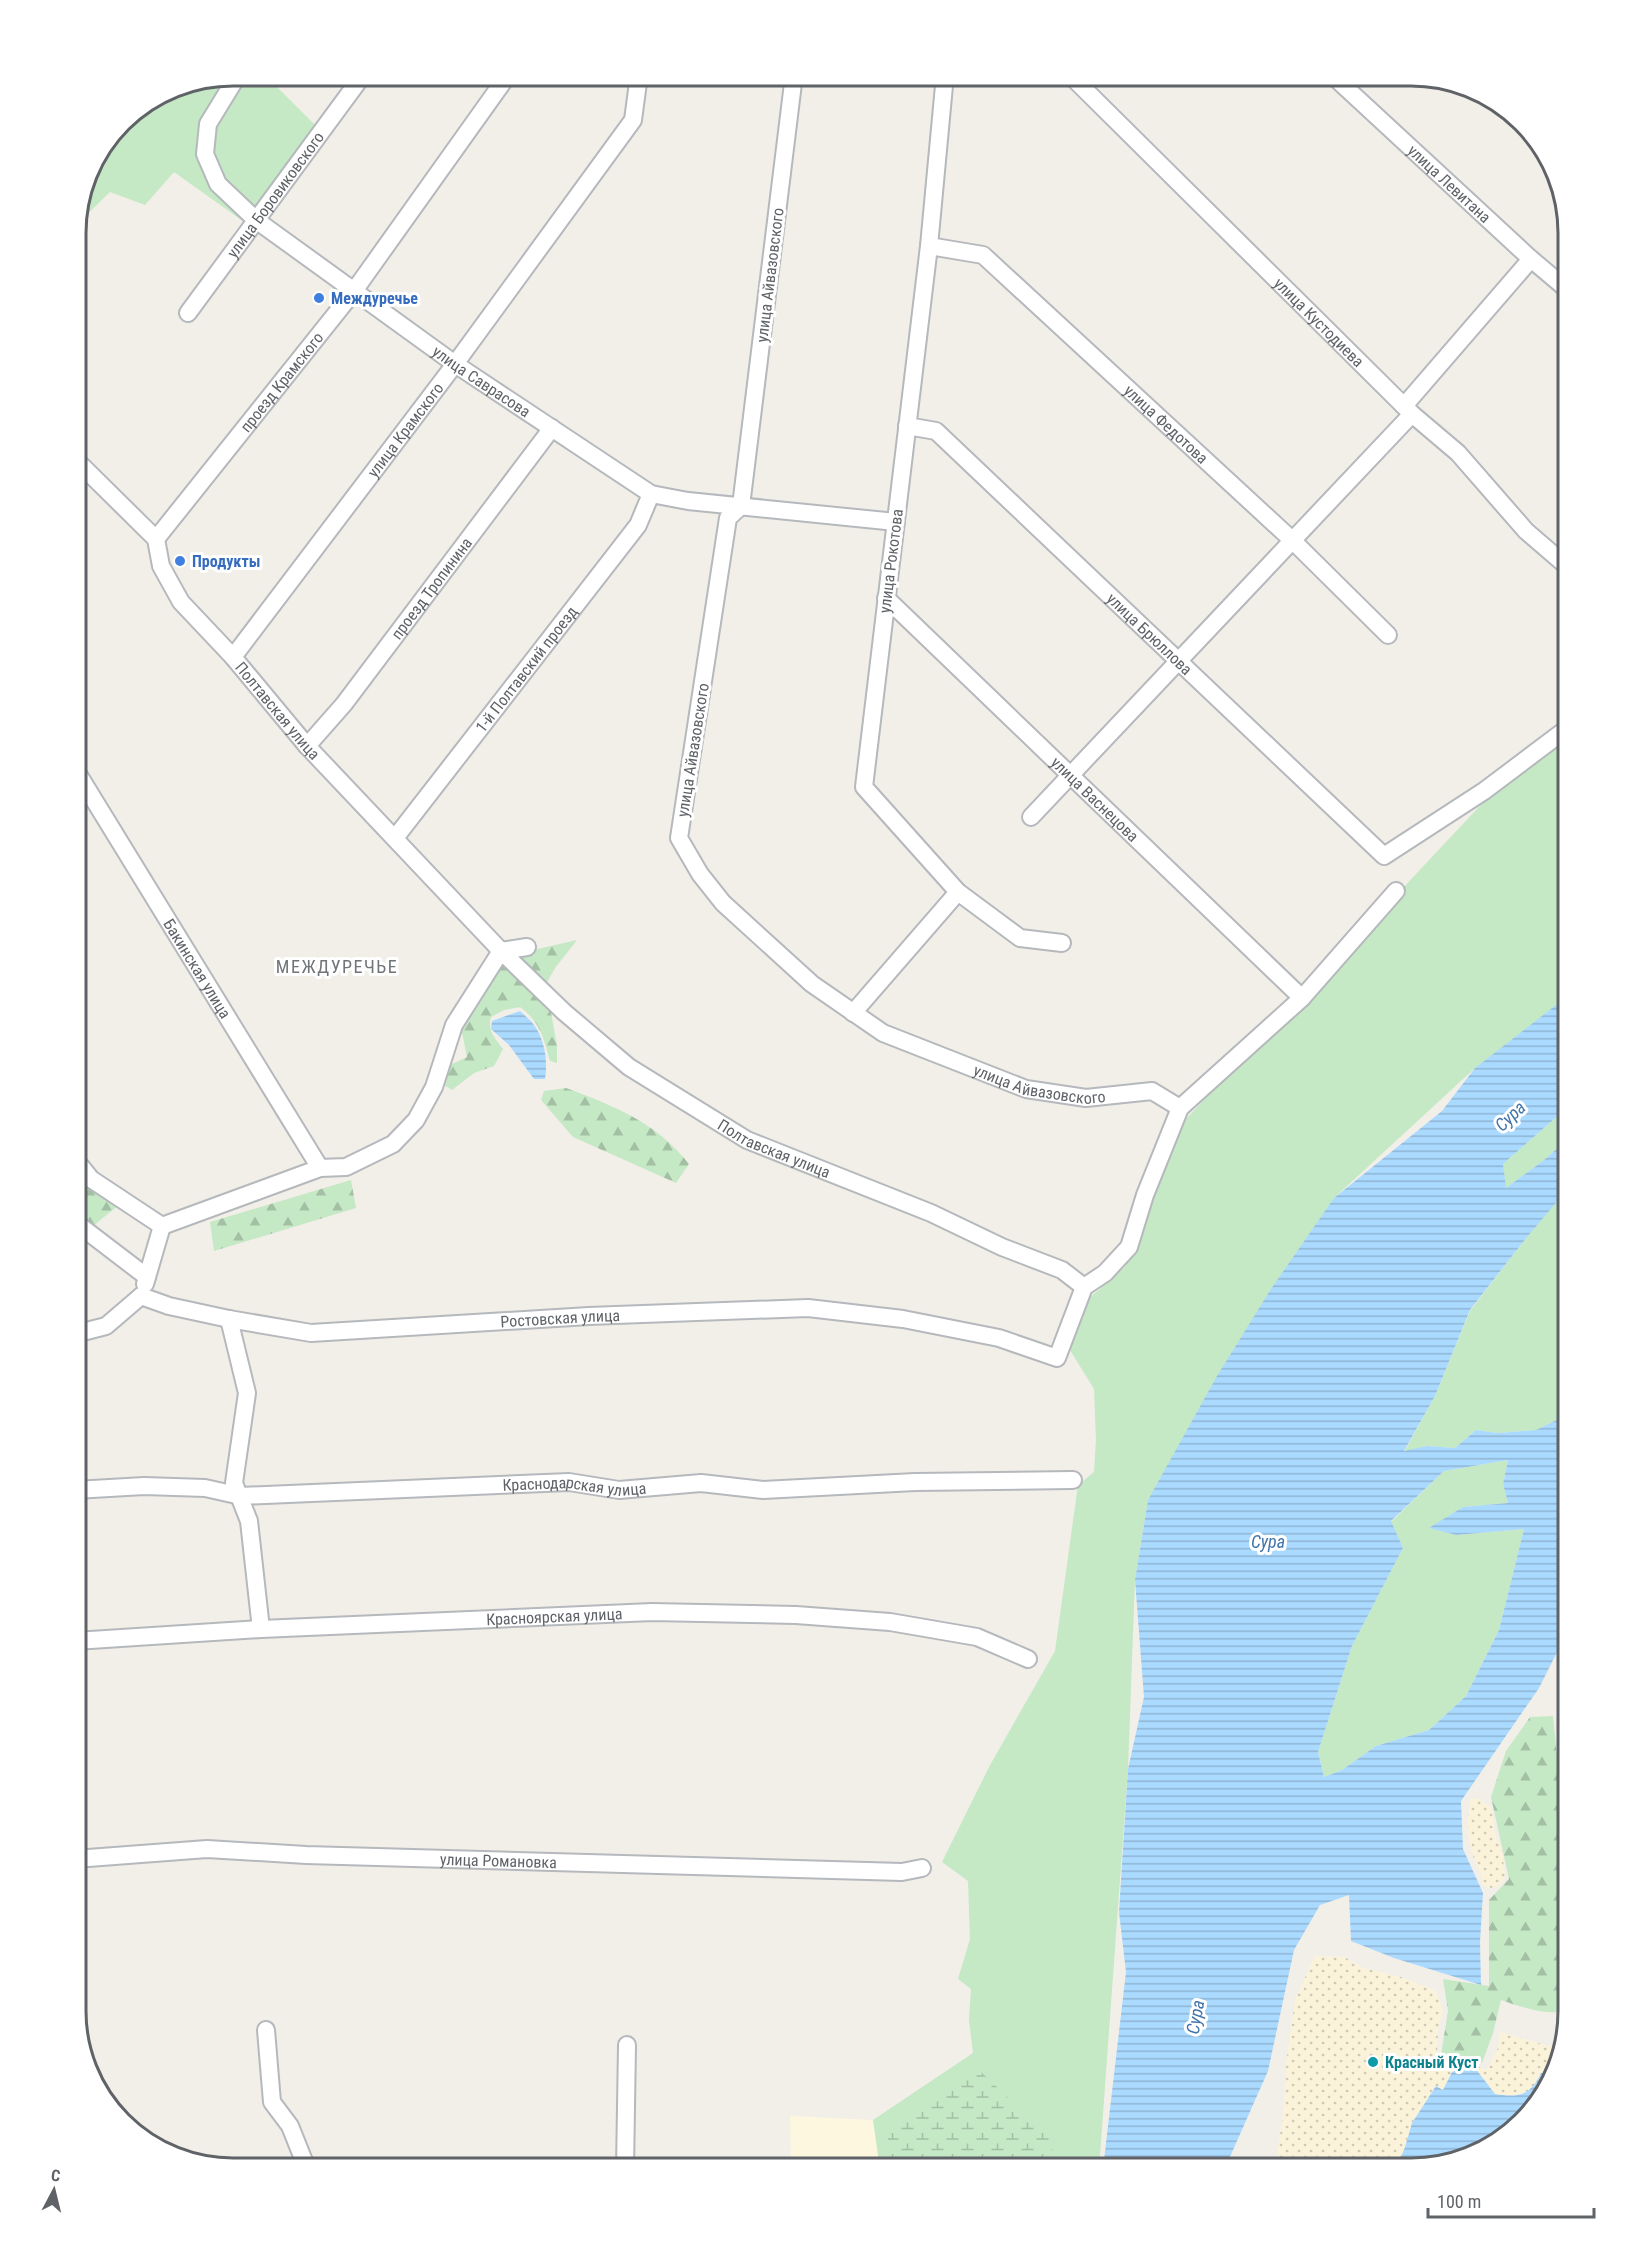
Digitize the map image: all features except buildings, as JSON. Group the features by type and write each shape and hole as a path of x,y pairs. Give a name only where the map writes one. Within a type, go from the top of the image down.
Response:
{"street":[{"name":"улица Саврасова","path":"232,85 208,124 205,154 218,184 256,220 455,364 651,494 687,501 896,522"},
{"name":"улица Боровиковского","path":"188,313 356,85"},
{"name":"проезд Крамского","path":"156,538 354,291 501,85"},
{"name":"улица Крамского","path":"233,657 455,364 633,120 638,85"},
{"name":"улица Айвазовского","path":"793,85 741,506 728,518 680,838 700,874 723,903 812,984 883,1033 1026,1089 1086,1098 1152,1091 1180,1108"},
{"name":"улица Рокотова","path":"944,86 928,246 864,787 958,892 1020,938 1062,943"},
{"name":"улица Кустодиева","path":"1081,86 1408,410 1458,453 1526,531 1558,559"},
{"name":"улица Левитана","path":"1344,86 1558,282"},
{"name":"улица Федотова","path":"928,246 983,255 1293,540 1388,635"},
{"path":"1031,817 1293,540 1408,410 1531,259"},
{"name":"улица Брюллова","path":"907,426 936,431 1384,856 1484,791 1558,735"},
{"name":"проезд Тропинина","path":"307,746 344,704 552,428"},
{"path":"86,470 156,538"},
{"name":"1-й Полтавский проезд","path":"395,838 638,525 651,494"},
{"name":"Полтавская улица","path":"156,538 161,566 181,602 233,657 307,746 501,951 564,1012 629,1067 747,1140 930,1213 1002,1247 1062,1270 1084,1287"},
{"name":"улица Васнецова","path":"886,598 1302,998"},
{"name":"Бакинская улица","path":"86,786 320,1168"},
{"path":"1084,1287 1105,1273 1129,1246 1145,1195 1180,1108 1302,998 1396,891"},
{"path":"853,1012 958,892"},
{"path":"162,1226 320,1168 346,1167 393,1144 416,1120 434,1087 454,1025 501,951 528,946"},
{"path":"85,1172 91,1179 162,1226"},
{"path":"85,1331 106,1326 141,1296 162,1226"},
{"path":"85,1230 147,1277"},
{"name":"Ростовская улица","path":"141,1296 159,1303 229,1319 311,1333 589,1316 808,1308 914,1321 999,1338 1057,1358 1084,1287"},
{"path":"229,1319 247,1392 234,1483 249,1521 261,1629"},
{"name":"Краснодарская улица","path":"85,1489 144,1486 205,1488 241,1496 569,1482 619,1490 701,1483 764,1490 915,1482 1073,1480"},
{"name":"Красноярская улица","path":"85,1640 261,1629 652,1612 796,1615 890,1622 977,1637 1028,1659"},
{"name":"улица Романовка","path":"85,1858 207,1850 306,1855 902,1872 922,1868"},
{"path":"266,2030 272,2102 290,2126 303,2158"},
{"path":"625,2158 627,2045"}],"shaded area":[{"path":"790,2116 873,2120 878,2158 791,2158"}],"green space":[{"path":"241,85 278,85 277,87 317,127 258,210 225,179 213,154 216,124"},
{"path":"223,86 201,119 197,134 198,148 202,163 217,189 247,224 174,172 145,205 110,192 87,214 97,176 110,151 129,129 151,110 176,97 204,88"},
{"path":"1558,723 1558,1008 1475,1068 1334,1198 1148,1500 1135,1580 1128,1769 1100,2158 878,2158 873,2120 973,2053 969,2020 971,1989 958,1979 970,1939 968,1881 942,1862 989,1767 1055,1651 1078,1485 1094,1472 1096,1440 1094,1389 1070,1350 1087,1300 1125,1267 1185,1120"},
{"path":"577,940 555,968 546,984 557,1046 557,1063 550,1061 537,1025 520,1007 504,1010 491,1017 491,1030 503,1049 494,1066 474,1073 452,1090 441,1083 450,1065 467,1057 461,1028 500,964 520,953"},
{"path":"566,1088 633,1117 663,1137 689,1164 676,1183 573,1137 541,1100 544,1091"},
{"path":"1558,1116 1558,1148 1505,1189 1503,1164"},
{"path":"85,1174 120,1204 93,1226 85,1221"},
{"path":"351,1180 356,1208 214,1251 210,1222"},
{"path":"1558,1200 1558,1419 1536,1430 1498,1433 1476,1430 1455,1448 1427,1446 1404,1452 1435,1396 1470,1311"},
{"path":"1508,1460 1503,1484 1508,1503 1463,1507 1430,1528 1456,1535 1524,1529 1499,1630 1466,1696 1429,1730 1376,1746 1342,1770 1324,1777 1318,1752 1352,1646 1403,1548 1391,1522 1444,1471"},
{"path":"1553,1716 1558,1767 1558,2012 1544,2012 1501,2000 1493,2033 1482,2063 1457,2062 1441,2055 1448,2011 1443,1979 1489,1986 1489,1900 1509,1879 1491,1797 1506,1751 1530,1717"},
{"path":"978,2069 1049,2137 1054,2158 892,2158 886,2129"}],"sand":[{"path":"1471,1798 1489,1805 1493,1816 1495,1836 1502,1850 1505,1877 1498,1887 1488,1888 1482,1884 1481,1874 1473,1856 1468,1825"},
{"name":"Красный Куст","path":"1315,1956 1344,1957 1363,1968 1401,1977 1436,1991 1443,2011 1438,2028 1437,2058 1472,2064 1487,2070 1498,2048 1500,2032 1553,2047 1545,2073 1541,2073 1528,2091 1517,2095 1495,2094 1484,2078 1443,2091 1435,2086 1412,2123 1400,2158 1277,2158 1295,2000"}],"water":[{"name":"Сура","path":"1558,1004 1558,1116 1503,1164 1506,1188 1558,1148 1558,1200 1470,1310 1435,1396 1404,1451 1427,1446 1455,1448 1476,1430 1498,1433 1536,1430 1558,1419 1558,1650 1539,1688 1461,1801 1463,1849 1483,1893 1480,1942 1481,1985 1394,1958 1351,1941 1349,1895 1320,1905 1294,1950 1268,2071 1229,2158 1104,2158 1126,1972 1119,1912 1128,1769 1144,1697 1135,1580 1148,1500 1217,1376 1271,1289 1334,1198 1442,1111 1475,1068","holes":["1508,1460 1503,1484 1508,1503 1463,1507 1429,1528 1456,1535 1524,1529 1499,1630 1466,1696 1429,1730 1376,1746 1342,1770 1324,1777 1318,1752 1352,1646 1403,1548 1391,1521 1444,1471"]},
{"path":"520,1011 533,1023 541,1037 546,1058 545,1079 534,1079 509,1045 491,1029 492,1021"},
{"name":"Красный Куст","path":"1472,2064 1495,2094 1511,2096 1528,2090 1541,2073 1545,2073 1528,2101 1501,2128 1485,2139 1449,2153 1430,2157 1400,2158 1412,2123 1436,2086 1443,2090 1452,2072"}],"place":[{"name":"Междуречье","path":"319,298"},
{"name":"Продукты","path":"180,561"},
{"name":"Красный Куст","path":"1373,2062"}],"district":[{"name":"МЕЖДУРЕЧЬЕ","path":"337,966"}]}
